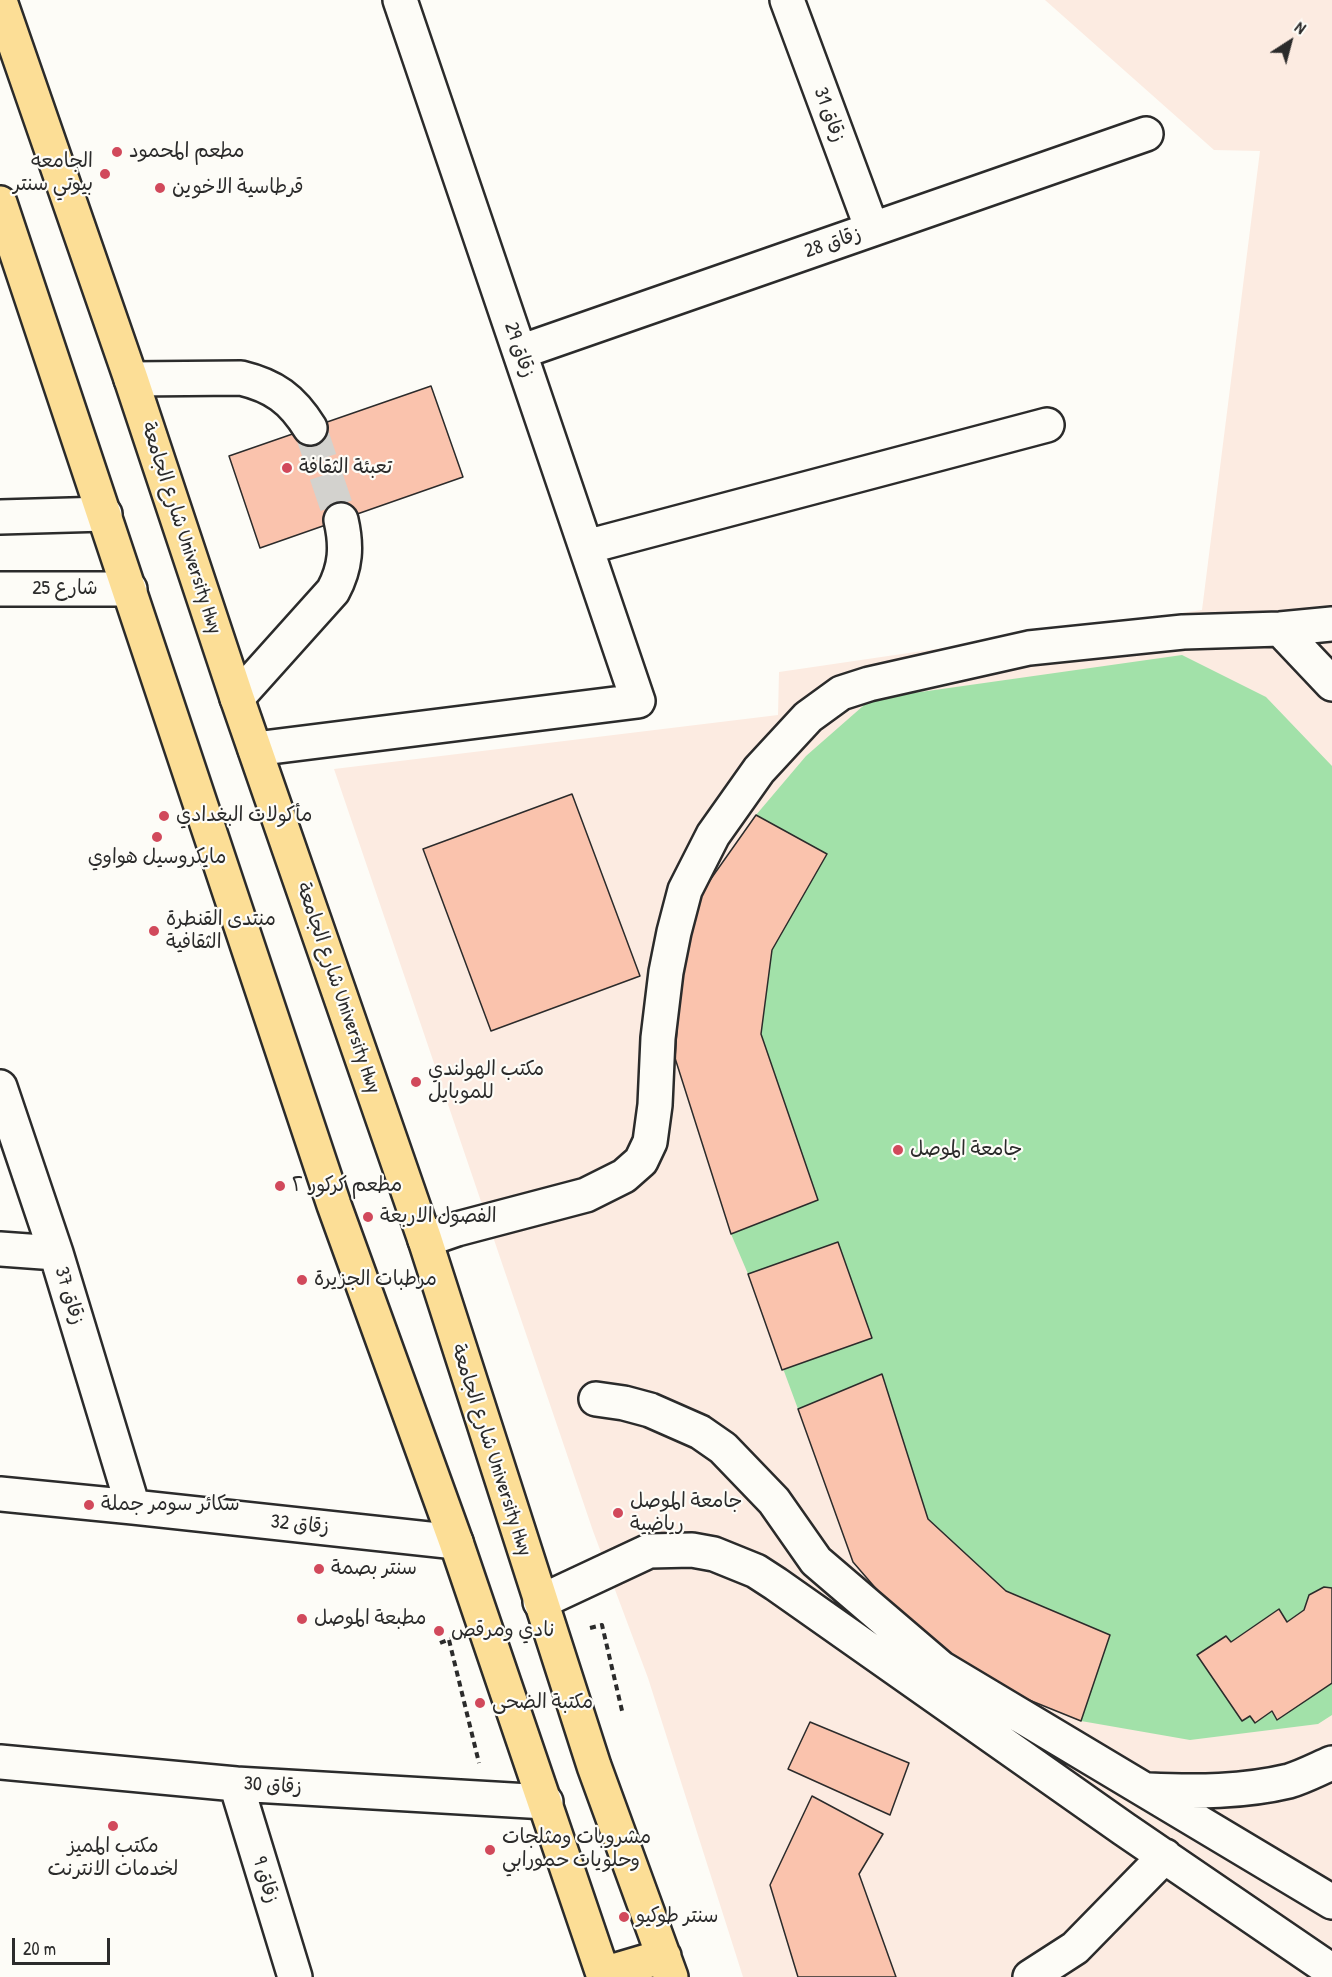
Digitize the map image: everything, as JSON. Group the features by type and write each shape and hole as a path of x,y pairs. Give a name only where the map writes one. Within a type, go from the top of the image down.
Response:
{"main road":[{"name":"شارع الجامعة University Hwy","path":"0,2 131,379 237,698 425,1240 594,1766 667,1966"},
{"path":"0,203 334,1205 456,1542 604,1975 667,1966"}],"street":[{"name":"زقاق 29","path":"255,749 638,701 400,0"},
{"name":"زقاق 31","path":"787,0 872,229"},
{"name":"زقاق 28","path":"520,352 1146,134"},
{"path":"131,379 240,378 258,382 274,389 288,400 301,413 310,428"},
{"path":"586,547 1047,425"},
{"path":"0,517 105,514"},
{"path":"237,698 333,591 340,578 346,549 341,520"},
{"name":"شارع 25","path":"0,589 130,589"},
{"path":"425,1240 457,1229 586,1195 624,1176 641,1161 651,1142 658,1038 666,972 685,890 713,835 759,770 808,717 841,693 869,684 1029,648 1183,632 1280,629 1332,624"},
{"path":"1280,629 1332,684"},
{"name":"زقاق 37","path":"0,1087 56,1253 133,1507"},
{"path":"0,1249 56,1253"},
{"path":"596,1399 624,1403 667,1416 700,1432 723,1448 749,1473 774,1501 816,1561 941,1668 1332,1902"},
{"name":"زقاق 32","path":"0,1494 456,1542"},
{"path":"540,1602 649,1551 692,1550 735,1561 756,1571 792,1595 1124,1829 1332,1971"},
{"path":"792,1595 816,1561"},
{"name":"زقاق 30","path":"0,1762 236,1784 546,1802"},
{"path":"1148,1790 1197,1792 1245,1788 1291,1780 1332,1763"},
{"name":"زقاق 9","path":"236,1784 294,1977"},
{"path":"1124,1829 1148,1790"},
{"path":"1030,1977 1075,1948 1165,1856"}],"path":[{"path":"590,1628 602,1625 623,1715"},
{"path":"449,1640 479,1763"}],"shaded area":[{"name":"جامعة الموصل","path":"1045,0 1332,0 1332,1977 743,1977 648,1678 593,1531 334,769 778,715 779,672 1202,610 1260,151 1214,150"}],"green space":[{"path":"1182,655 1266,697 1332,766 1332,1715 1318,1724 1190,1740 1081,1721 992,1685 904,1621 853,1562 748,1274 731,1234 675,1058 682,959 703,890 756,815 806,756 871,699"}],"building":[{"path":"431,386 463,477 260,548 229,456"},
{"path":"572,794 640,976 491,1031 423,849"},
{"path":"756,815 827,854 772,950 761,1034 818,1200 731,1234 675,1058 682,959 703,890"},
{"path":"838,1242 872,1338 782,1370 748,1274"},
{"path":"882,1374 928,1519 1006,1591 1110,1635 1081,1721 992,1685 904,1621 853,1562 798,1409"},
{"path":"1324,1587 1332,1588 1332,1683 1277,1720 1272,1711 1255,1723 1250,1716 1242,1721 1197,1655 1226,1636 1231,1642 1279,1609 1287,1622 1304,1610 1309,1595"},
{"path":"810,1722 909,1763 890,1815 788,1769"},
{"path":"812,1796 883,1834 859,1874 896,1977 798,1977 770,1885"}],"tunnel":[{"path":"310,428 341,520"}],"place":[{"name":"مطعم المحمود","path":"117,152"},
{"name":"الجامعه بيوتي سنتر","path":"105,174"},
{"name":"قرطاسية الاخوين","path":"160,188"},
{"name":"تعبئة الثقافة","path":"287,468"},
{"name":"مأكولات البغدادي","path":"164,816"},
{"name":"مايكروسيل هواوي","path":"157,837"},
{"name":"منتدى القنطرة الثقافية","path":"154,931"},
{"name":"مكتب الهولندي للموبايل","path":"416,1082"},
{"name":"جامعة الموصل","path":"898,1150"},
{"name":"مطعم كركور ٢","path":"280,1186"},
{"name":"الفصول الاربعة","path":"368,1217"},
{"name":"مرطبات الجزيرة","path":"302,1280"},
{"name":"سكائر سومر جملة","path":"89,1505"},
{"name":"جامعة الموصل رياضية","path":"618,1513"},
{"name":"سنتر بصمة","path":"319,1569"},
{"name":"مطبعة الموصل","path":"302,1619"},
{"name":"نادي ومرقص","path":"439,1631"},
{"name":"مكتبة الضحى","path":"480,1703"},
{"name":"مكتب المميز لخدمات الانترنت","path":"113,1826"},
{"name":"مشروبات ومثلجات وحلويات حمورابي","path":"490,1850"},
{"name":"سنتر طوكيو","path":"624,1917"}]}
